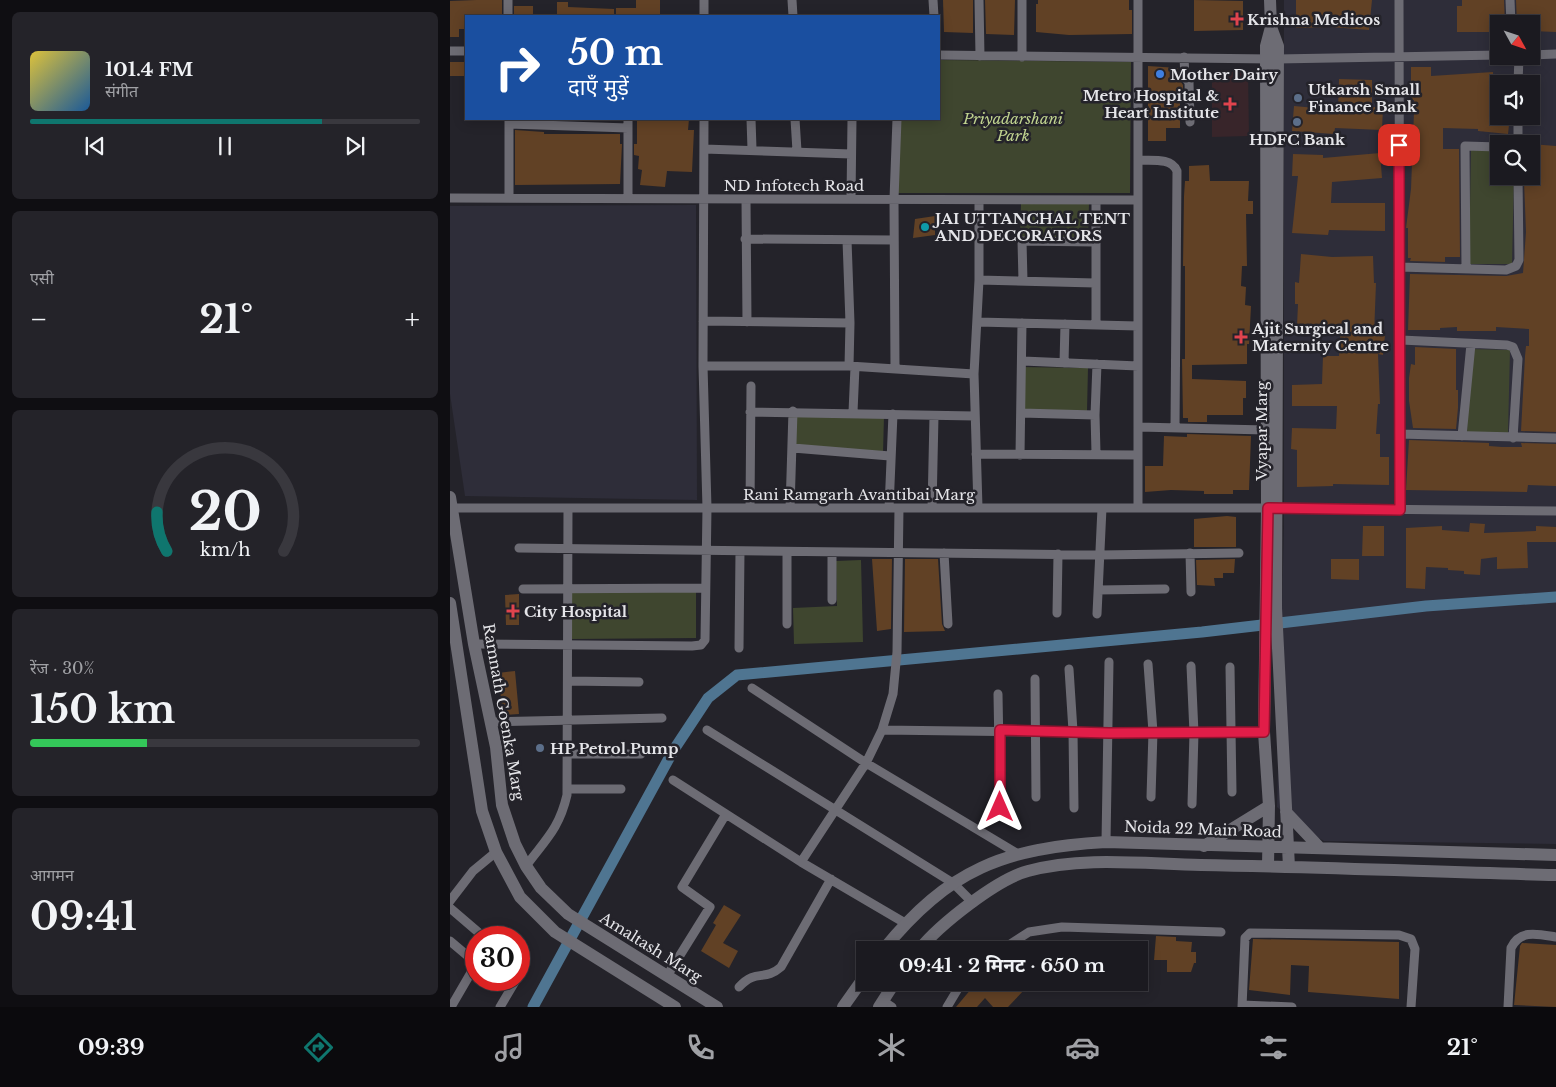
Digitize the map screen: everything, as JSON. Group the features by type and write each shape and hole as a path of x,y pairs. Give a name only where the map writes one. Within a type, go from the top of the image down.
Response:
{"street":[{"path":"508,0 508,15"},
{"path":"704,0 704,15"},
{"path":"792,0 793,15"},
{"path":"933,0 934,15"},
{"path":"979,0 980,56"},
{"path":"1022,0 1022,57"},
{"path":"1138,0 1136,56 1138,160 1138,508"},
{"name":"Vyapar Marg","path":"1270,0 1271,27 1277,39 1272,58 1266,430 1272,509"},
{"path":"1399,0 1400,510"},
{"path":"1510,0 1511,15"},
{"path":"450,51 465,52"},
{"path":"1540,55 1556,54"},
{"path":"940,55 1272,58 1490,55"},
{"path":"1184,56 1185,78 1190,82 1190,122"},
{"name":"Vyapar Marg","path":"1268,866 1269,806 1264,732 1266,642 1271,608 1272,58"},
{"path":"474,644 701,644 705,640 707,508 703,366 704,120"},
{"path":"751,120 752,149"},
{"path":"795,120 796,151"},
{"path":"851,199 852,120"},
{"path":"895,368 894,199 897,120"},
{"path":"509,198 509,121 628,123 628,198"},
{"path":"1466,268 1465,146 1490,147"},
{"path":"704,149 752,149 852,154"},
{"path":"1138,160 1164,161 1174,165 1177,171 1175,428"},
{"path":"1399,267 1506,270 1516,266 1519,260 1518,185"},
{"name":"ND Infotech Road","path":"450,198 1138,200"},
{"path":"746,199 747,322"},
{"path":"978,508 974,374 978,322 979,200"},
{"path":"1096,200 1096,324"},
{"path":"745,239 894,240"},
{"path":"847,240 853,412"},
{"path":"1022,281 1022,241 1095,242"},
{"path":"979,280 1095,283"},
{"path":"703,321 850,323"},
{"path":"978,322 1138,326"},
{"path":"1020,455 1023,361 1022,323"},
{"path":"1064,363 1065,324"},
{"path":"1400,340 1507,345 1513,347 1517,352 1513,438"},
{"path":"1462,436 1471,344"},
{"path":"1023,361 1138,366"},
{"path":"1096,453 1097,364"},
{"path":"703,366 895,368 974,374"},
{"path":"750,508 751,386"},
{"path":"790,508 794,411"},
{"path":"750,412 853,412 975,416"},
{"path":"889,508 893,414"},
{"path":"1021,414 1095,414"},
{"path":"932,508 934,416"},
{"path":"1138,427 1266,430"},
{"path":"1399,434 1556,438"},
{"path":"792,448 890,456"},
{"path":"976,454 1096,453 1138,455"},
{"name":"Rani Ramgarh Avantibai Marg","path":"451,502 568,508 1138,508 1556,511"},
{"name":"Ramnath Goenka Marg","path":"451,502 470,609 474,644 496,747 502,805 515,844 526,866 541,888 568,914"},
{"path":"526,866 553,832 562,815 567,789 568,644 566,588 568,508"},
{"path":"801,862 834,808 866,763 882,730 896,675 899,508"},
{"path":"1097,614 1102,508"},
{"path":"519,548 944,554 1239,554"},
{"path":"739,648 740,551"},
{"path":"787,552 787,624"},
{"path":"832,552 832,600"},
{"path":"1190,553 1191,592"},
{"path":"944,554 948,624"},
{"path":"1058,554 1058,613"},
{"path":"523,589 705,588"},
{"path":"1098,590 1165,589"},
{"path":"450,608 482,811 496,852 520,897 555,932 584,952 675,1007"},
{"name":"Vyapar Marg","path":"1271,608 1277,635 1289,867"},
{"path":"1106,842 1109,662"},
{"path":"1148,664 1153,732 1151,797"},
{"path":"1192,666 1194,733 1192,804"},
{"path":"1230,667 1232,792"},
{"path":"1069,669 1073,731 1074,808"},
{"path":"1035,679 1036,796"},
{"path":"568,682 639,682"},
{"path":"752,688 866,763 1018,854"},
{"path":"998,694 1000,807"},
{"path":"490,722 662,718"},
{"path":"707,730 953,883 972,903"},
{"path":"882,730 1000,730 1109,733 1264,732"},
{"path":"473,751 496,747"},
{"path":"567,754 641,754"},
{"path":"673,780 801,862 905,923"},
{"path":"567,789 621,789"},
{"path":"1204,846 1269,806"},
{"path":"1286,812 1320,848"},
{"path":"667,976 710,907 682,886 726,814"},
{"name":"Noida 22 Main Road","path":"891,941 905,923 939,892 972,871 1018,854 1060,845 1106,842 1268,848 1556,854"},
{"path":"450,901 473,871 496,852"},
{"path":"929,941 972,903 995,886 1027,871 1060,866 1106,863 1556,875"},
{"path":"739,988 752,976 768,975 781,967 831,879"},
{"path":"450,908 471,926"},
{"name":"Amaltash Marg","path":"568,914 717,1007"},
{"path":"1015,941 1029,932 1062,926 1221,932"},
{"path":"1292,1007 1242,1006 1245,938 1250,933 1398,936 1410,939 1415,949 1411,1007"},
{"path":"1508,1007 1511,948 1514,942 1519,936 1526,934 1556,937"},
{"path":"450,941 465,954"},
{"path":"452,1001 465,980"},
{"path":"843,1007 856,989"},
{"path":"500,1007 509,991"},
{"path":"885,1005 892,991"},
{"path":"947,1007 957,991"}],"shaded area":[{"path":"1284,0 1556,0 1556,844 1324,841 1300,828 1277,807 1284,526"},
{"name":"Metro Hospital & Heart Institute","path":"1212,72 1248,72 1249,136 1212,137"},
{"path":"696,205 697,500 465,496 450,394 450,206"}],"green space":[{"name":"Priyadarshani Park","path":"940,60 1131,62 1130,193 896,193 900,120 940,120"},
{"path":"1471,150 1490,151 1490,185 1514,185 1512,264 1469,264"},
{"path":"1021,203 1089,203 1088,240 1020,240"},
{"path":"1469,349 1510,350 1508,433 1467,433"},
{"path":"1020,367 1088,368 1087,411 1019,410"},
{"path":"789,414 884,416 883,453 788,451"},
{"path":"861,560 863,642 794,644 793,608 837,606 836,561"},
{"path":"696,591 696,638 572,639 572,592"}],"building":[{"path":"502,0 502,15 465,15 465,29 459,29 459,37 450,37 450,1"},
{"path":"636,0 660,0 660,15 616,15 616,8 636,8"},
{"path":"943,0 973,0 973,33 944,32"},
{"path":"985,0 1015,0 1014,35 986,34"},
{"path":"1038,0 1129,0 1129,10 1132,10 1132,34 1069,35 1036,32 1036,4 1038,4"},
{"path":"1194,0 1243,1 1243,30 1194,31"},
{"path":"1296,0 1372,0 1369,30 1331,27 1296,28"},
{"path":"1462,0 1504,0 1505,15 1490,15 1490,32 1457,32 1457,6 1462,6"},
{"path":"1516,0 1556,0 1556,32 1540,31 1540,15 1517,15"},
{"path":"557,2 568,2 568,7 614,9 614,15 557,15"},
{"path":"514,6 533,6 533,15 514,15"},
{"path":"450,62 465,62 465,76 450,76"},
{"path":"1148,66 1178,68 1179,79 1183,85 1183,94 1180,94 1180,128 1166,128 1166,141 1148,141"},
{"path":"1411,67 1431,67 1431,76 1493,72 1493,75 1490,75 1490,125 1509,125 1508,134 1478,131 1478,129 1443,128 1443,149 1459,149 1460,257 1445,257 1445,262 1410,261 1411,258 1408,258 1408,228 1406,228 1411,189 1414,112 1414,100 1411,100"},
{"path":"1339,79 1372,80 1372,107 1383,107 1382,130 1335,128 1334,134 1292,131 1294,106 1338,110"},
{"path":"637,120 689,120 688,130 694,130 692,172 667,171 665,187 640,185 642,170 638,169 639,156 634,155 634,144 637,144"},
{"path":"515,130 544,132 544,134 620,134 620,144 622,144 620,184 515,185"},
{"path":"1540,145 1556,146 1556,432 1521,431 1525,356 1526,346 1529,346 1529,329 1496,327 1496,331 1457,331 1457,327 1440,328 1440,330 1408,330 1410,274 1506,276 1523,273 1526,232 1524,185 1540,185"},
{"path":"1380,153 1382,178 1332,182 1331,203 1385,203 1385,231 1329,230 1328,235 1292,233 1298,176 1292,176 1293,154 1323,155 1323,158"},
{"path":"1209,165 1210,181 1249,181 1248,201 1253,201 1253,214 1246,214 1247,266 1242,266 1241,286 1246,287 1245,305 1251,306 1249,344 1247,344 1247,364 1192,365 1192,379 1246,381 1246,398 1243,398 1243,415 1207,415 1207,422 1188,422 1188,418 1183,418 1182,359 1185,359 1185,266 1183,266 1185,181 1189,181 1189,166"},
{"name":"JAI UTTANCHAL TENT AND DECORATORS","path":"935,216 935,235 913,238 915,219"},
{"path":"1301,254 1332,257 1373,256 1374,283 1376,283 1374,335 1385,335 1383,355 1378,354 1380,404 1378,404 1376,434 1380,434 1380,457 1389,457 1389,485 1333,484 1333,486 1297,487 1297,450 1291,449 1292,428 1336,429 1337,406 1292,406 1292,385 1322,384 1323,356 1339,356 1341,327 1297,326 1298,304 1295,304 1295,282 1299,283"},
{"path":"1415,347 1456,349 1458,408 1456,429 1413,428 1409,401 1409,378 1411,364 1415,365"},
{"path":"1187,434 1251,436 1249,490 1233,490 1233,494 1204,494 1204,491 1171,490 1145,492 1145,466 1163,466 1164,436 1187,437"},
{"path":"1409,440 1489,443 1489,446 1502,447 1522,447 1521,443 1556,444 1556,486 1528,485 1527,492 1406,490"},
{"path":"1236,517 1236,547 1194,547 1194,519"},
{"path":"1470,523 1485,524 1484,533 1536,531 1536,526 1556,527 1556,542 1527,542 1528,568 1497,569 1497,557 1481,559 1480,575 1464,574 1464,571 1448,570 1448,568 1426,567 1425,589 1406,588 1406,528 1442,526 1442,530 1469,532"},
{"path":"1363,526 1384,526 1384,556 1362,556"},
{"path":"872,559 892,559 891,629 877,631"},
{"path":"905,559 938,559 942,624 945,631 904,632"},
{"path":"1235,559 1234,573 1223,573 1223,578 1214,578 1215,586 1197,585 1196,560"},
{"path":"1331,559 1359,559 1359,580 1331,579"},
{"path":"519,594 519,625 506,625 505,595"},
{"path":"515,671 519,714 503,715 498,673"},
{"path":"724,905 741,915 723,943 738,951 729,968 701,951 716,925 713,923"},
{"path":"1156,936 1176,937 1176,941 1192,942 1191,952 1196,952 1196,963 1194,963 1191,972 1167,972 1167,960 1154,960"},
{"path":"1253,939 1399,942 1399,999 1308,992 1309,966 1291,965 1290,995 1249,990"},
{"path":"1522,943 1556,945 1556,1007 1514,1005 1520,946"},
{"path":"969,991 1023,991 1008,1007 993,1007 985,998 977,1007 956,1007"}],"waterway":[{"path":"533,1007 673,751 708,698 737,675 1202,632 1426,606 1556,597"}],"place":[{"name":"Krishna Medicos","path":"1237,19"},
{"name":"Mother Dairy","path":"1160,74"},
{"name":"Utkarsh Small Finance Bank","path":"1298,98"},
{"name":"Metro Hospital & Heart Institute","path":"1230,104"},
{"name":"HDFC Bank","path":"1297,122"},
{"name":"JAI UTTANCHAL TENT AND DECORATORS","path":"925,227"},
{"name":"Ajit Surgical and Maternity Centre","path":"1241,337"},
{"name":"City Hospital","path":"513,611"},
{"name":"HP Petrol Pump","path":"540,748"}],"route":[{"path":"1000,807 1000,730 1109,733 1264,732 1268,508 1400,510 1399,145"}]}
